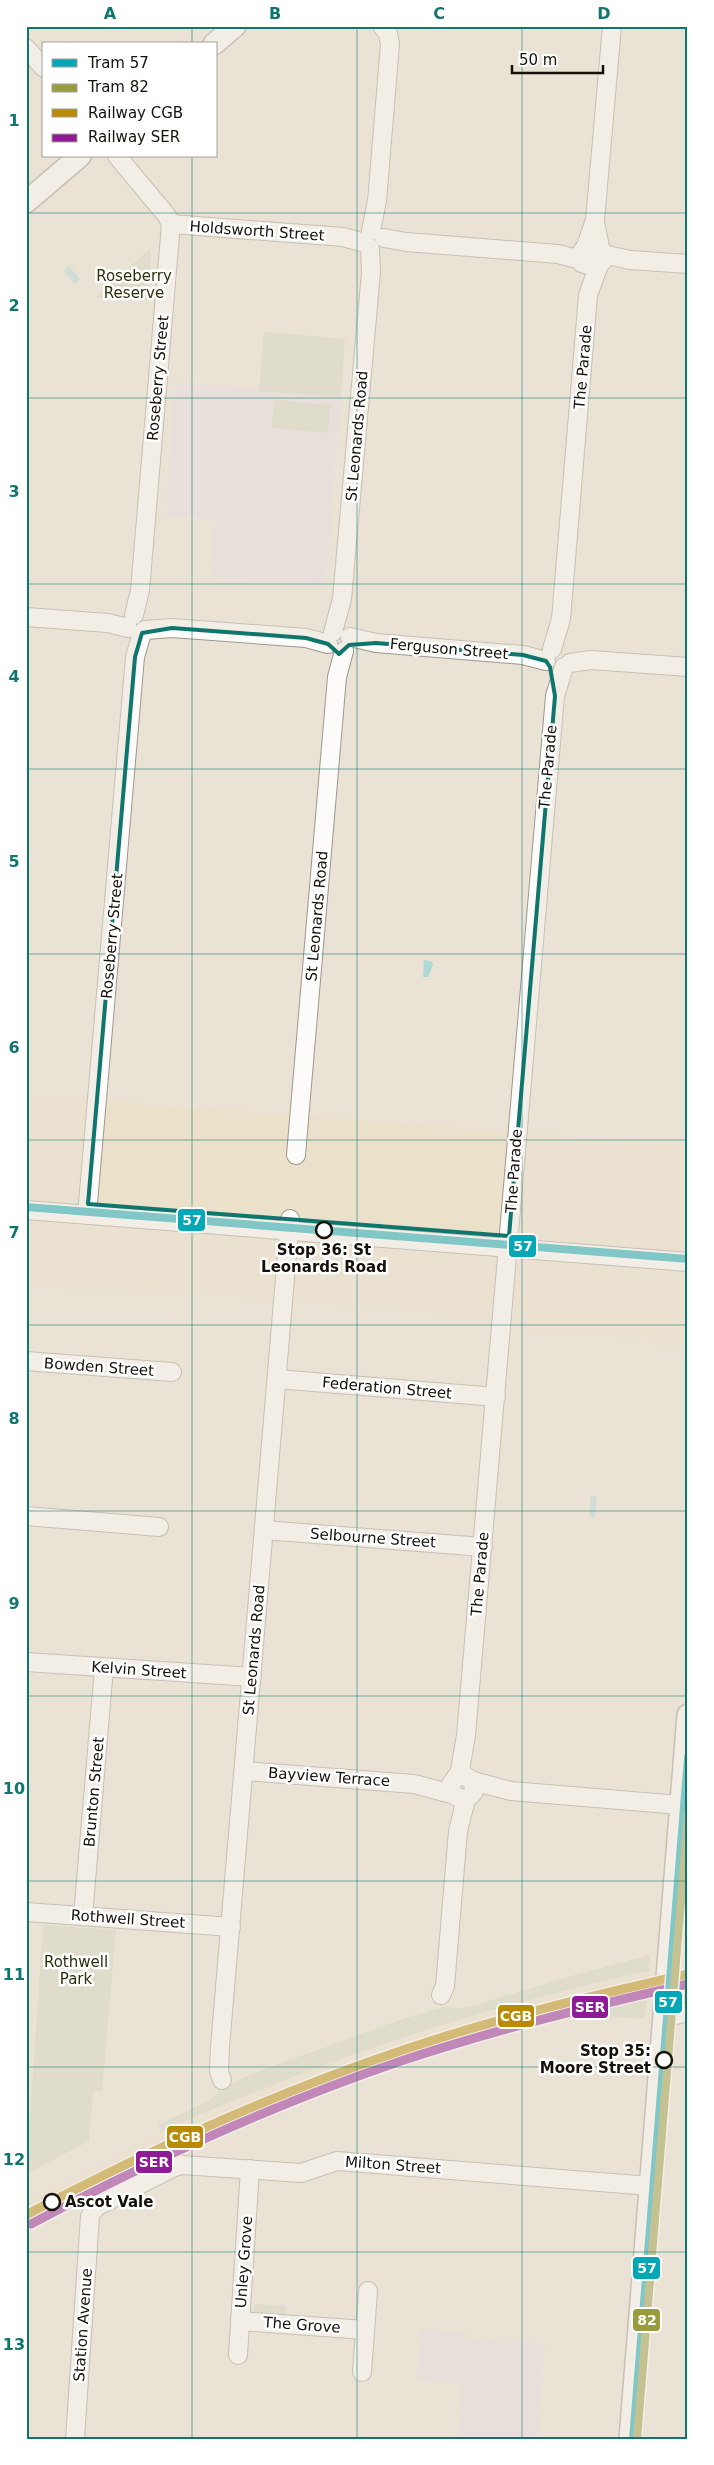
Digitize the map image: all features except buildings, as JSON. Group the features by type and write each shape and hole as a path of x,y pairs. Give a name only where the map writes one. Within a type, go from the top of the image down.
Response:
{"main road":[{"path":"216,42 235,26"},
{"path":"26,202 78,158"},
{"path":"630,2439 663,2009 682,1817 688,1715"}],"street":[{"name":"St Leonards Road","path":"296,1156 342,599 375,240 390,44 388,34 382,26"},
{"name":"The Parade","path":"441,1995 445,1986 612,26"},
{"path":"26,48 42,66"},
{"path":"119,158 167,216 171,224"},
{"name":"Holdsworth Street","path":"171,224 688,264"},
{"name":"Roseberry Street","path":"87,1209 171,224"},
{"name":"Ferguson Street","path":"26,617 688,667"},
{"path":"26,1199 87,1209 509,1242 688,1262"},
{"path":"26,1210 87,1209"},
{"name":"St Leonards Road","path":"222,2080 219,2070 220,2048 289,1224"},
{"path":"509,1242 683,1250"},
{"name":"Bowden Street","path":"26,1361 172,1372"},
{"name":"Federation Street","path":"277,1379 496,1397"},
{"path":"26,1516 159,1526"},
{"name":"Selbourne Street","path":"264,1530 483,1547"},
{"name":"Kelvin Street","path":"26,1662 252,1677"},
{"name":"Brunton Street","path":"83,1916 104,1668"},
{"name":"Bayview Terrace","path":"244,1771 511,1791 682,1817"},
{"name":"Rothwell Street","path":"26,1912 231,1927"},
{"path":"663,2009 688,2012"},
{"name":"Milton Street","path":"91,2212 99,2205 172,2168 182,2165 301,2173 336,2161 650,2186"},
{"name":"Unley Grove","path":"238,2356 250,2169"},
{"name":"Station Avenue","path":"75,2439 91,2212"},
{"path":"362,2372 368,2292"},
{"name":"The Grove","path":"240,2321 365,2330"}],"highlighted area":[{"path":"172,628 306,638 328,644 339,654 349,645 376,643 523,655 546,661 550,667 555,696 509,1236 88,1204 135,657 142,633"}],"shaded area":[{"path":"264,332 345,339 326,584 211,577 215,519 166,516 175,382 259,389"},
{"path":"26,1095 688,1145 688,1348 646,1344 646,1339 501,1327 501,1319 182,1292 181,1297 26,1286"},
{"path":"688,1961 688,1981 682,1983 683,1962"},
{"path":"649,1971 648,1990 492,2029 328,2082 184,2141 183,2139 26,2218 26,2204 42,2195 162,2135 161,2132 276,2082 464,2017 562,1991"},
{"path":"421,2329 466,2333 465,2339 545,2344 538,2439 458,2439 462,2383 417,2380"}],"green space":[{"name":"Roseberry Reserve","path":"151,248 149,301 96,297"},
{"path":"264,332 345,339 341,397 259,391"},
{"path":"274,400 330,405 328,433 272,428"},
{"name":"Rothwell Park","path":"43,1925 116,1930 102,2091 93,2091 89,2141 26,2174"},
{"path":"650,1955 649,1971 524,2001 401,2038 280,2082 161,2132 158,2125 210,2100 219,2091 244,2077 403,2019 443,2007 463,2008 476,2005 571,1976"},
{"path":"648,1990 644,2019 613,2017 558,2019 423,2057 348,2084 224,2133 185,2150 176,2159 174,2149 185,2143 184,2141 240,2117 355,2074 529,2020"},
{"path":"254,2304 286,2306 285,2320 253,2317"}],"water":[{"path":"69,266 80,279 75,284 64,270"},
{"path":"424,960 431,961 433,965 428,977 423,977"},
{"path":"591,1496 597,1496 595,1517 589,1516"}],"tram line":[{"name":"57","path":"26,1207 688,1259"},
{"name":"57","path":"633,2439 688,1757"},
{"name":"82","path":"637,2439 688,1815"}],"rail line":[{"name":"CGB","path":"26,2215 71,2191 256,2105 352,2068 435,2039 507,2018 688,1974"},
{"name":"SER","path":"31,2224 76,2200 214,2134 356,2077 404,2060 509,2028 688,1984"}],"place":[{"name":"Stop 36: St Leonards Road","path":"324,1230"},
{"name":"Stop 35: Moore Street","path":"664,2060"},
{"name":"Ascot Vale","path":"52,2202"}]}
